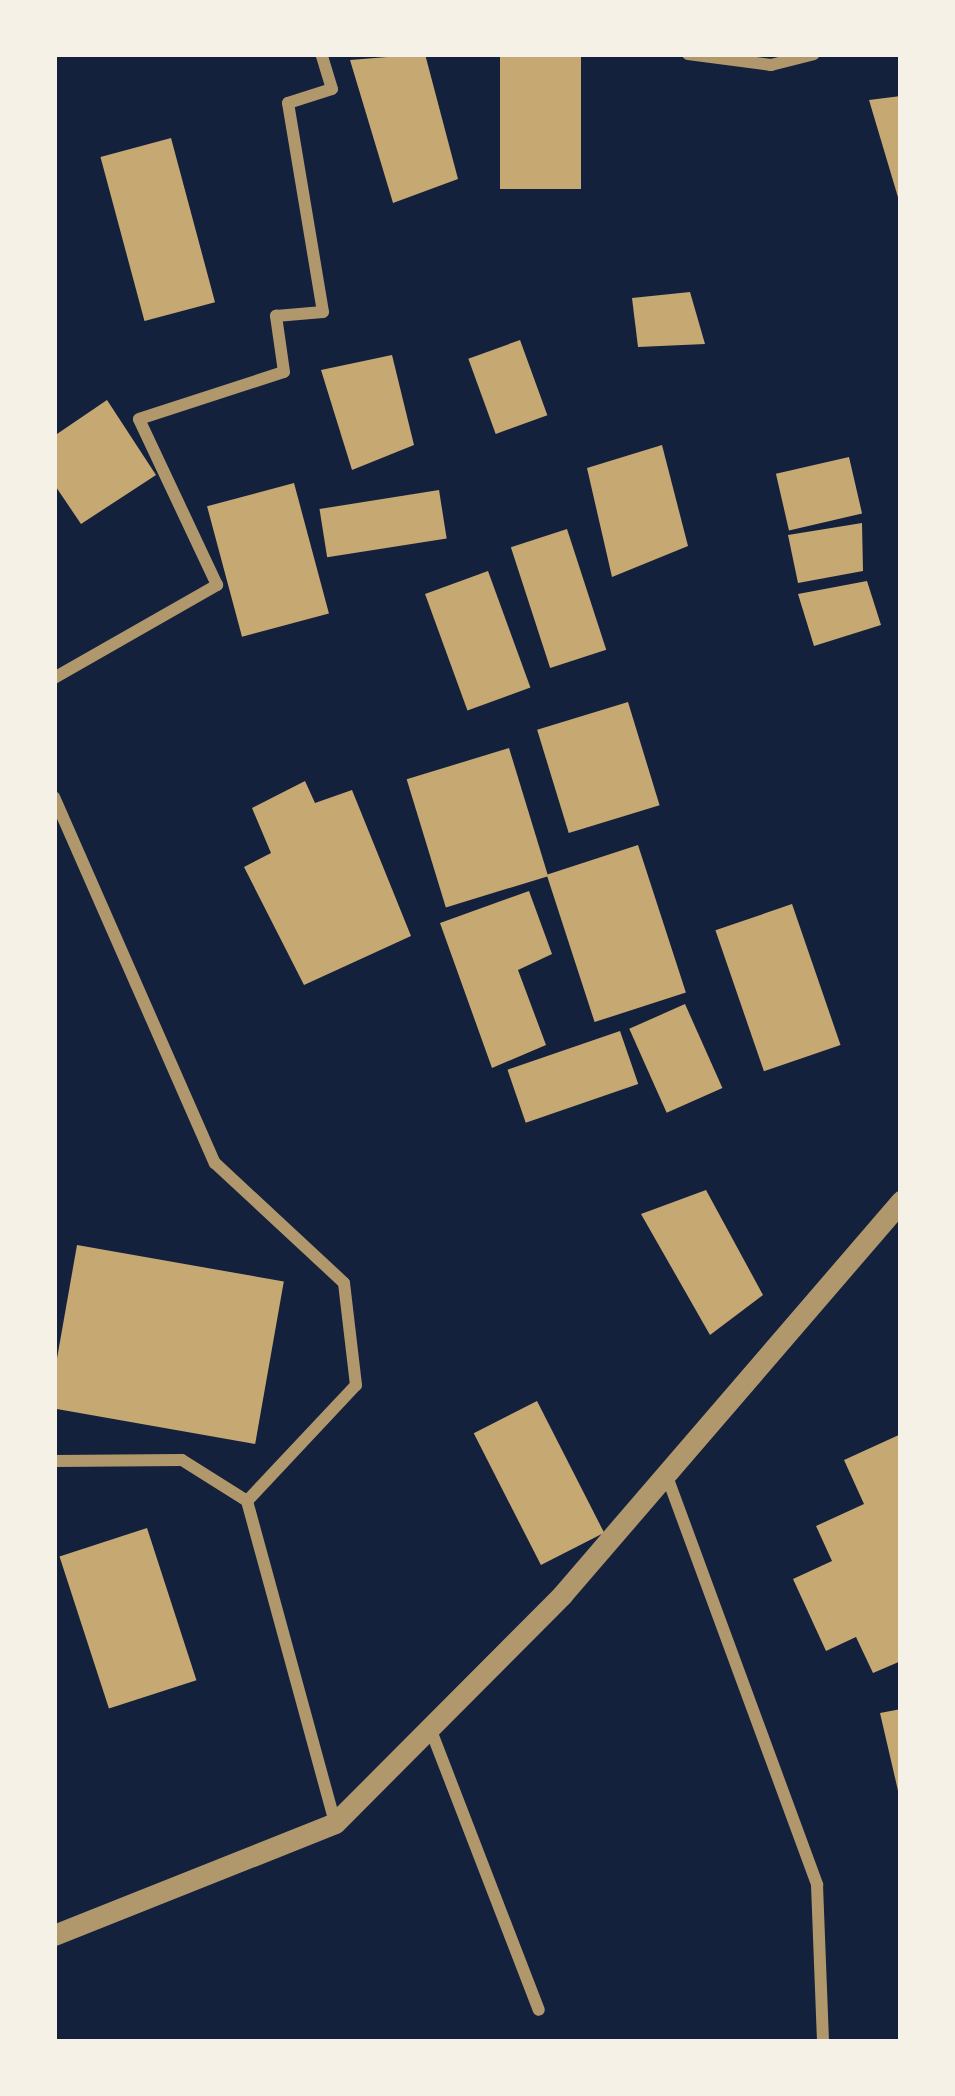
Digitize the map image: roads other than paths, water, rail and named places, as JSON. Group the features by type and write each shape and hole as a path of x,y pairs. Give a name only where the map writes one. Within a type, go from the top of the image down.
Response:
{"street":[{"path":"54,678 217,585 139,419 284,372 276,316 323,312 288,104 332,88 321,54"},
{"path":"688,54 772,65 814,54"},
{"path":"54,797 215,1163 344,1283 356,1385 247,1501"},
{"path":"54,1935 335,1823 430,1728 901,1201"},
{"path":"54,1461 182,1460 247,1501 335,1823"},
{"path":"664,1470 818,1885 823,2042"},
{"path":"430,1728 539,2010"}]}
